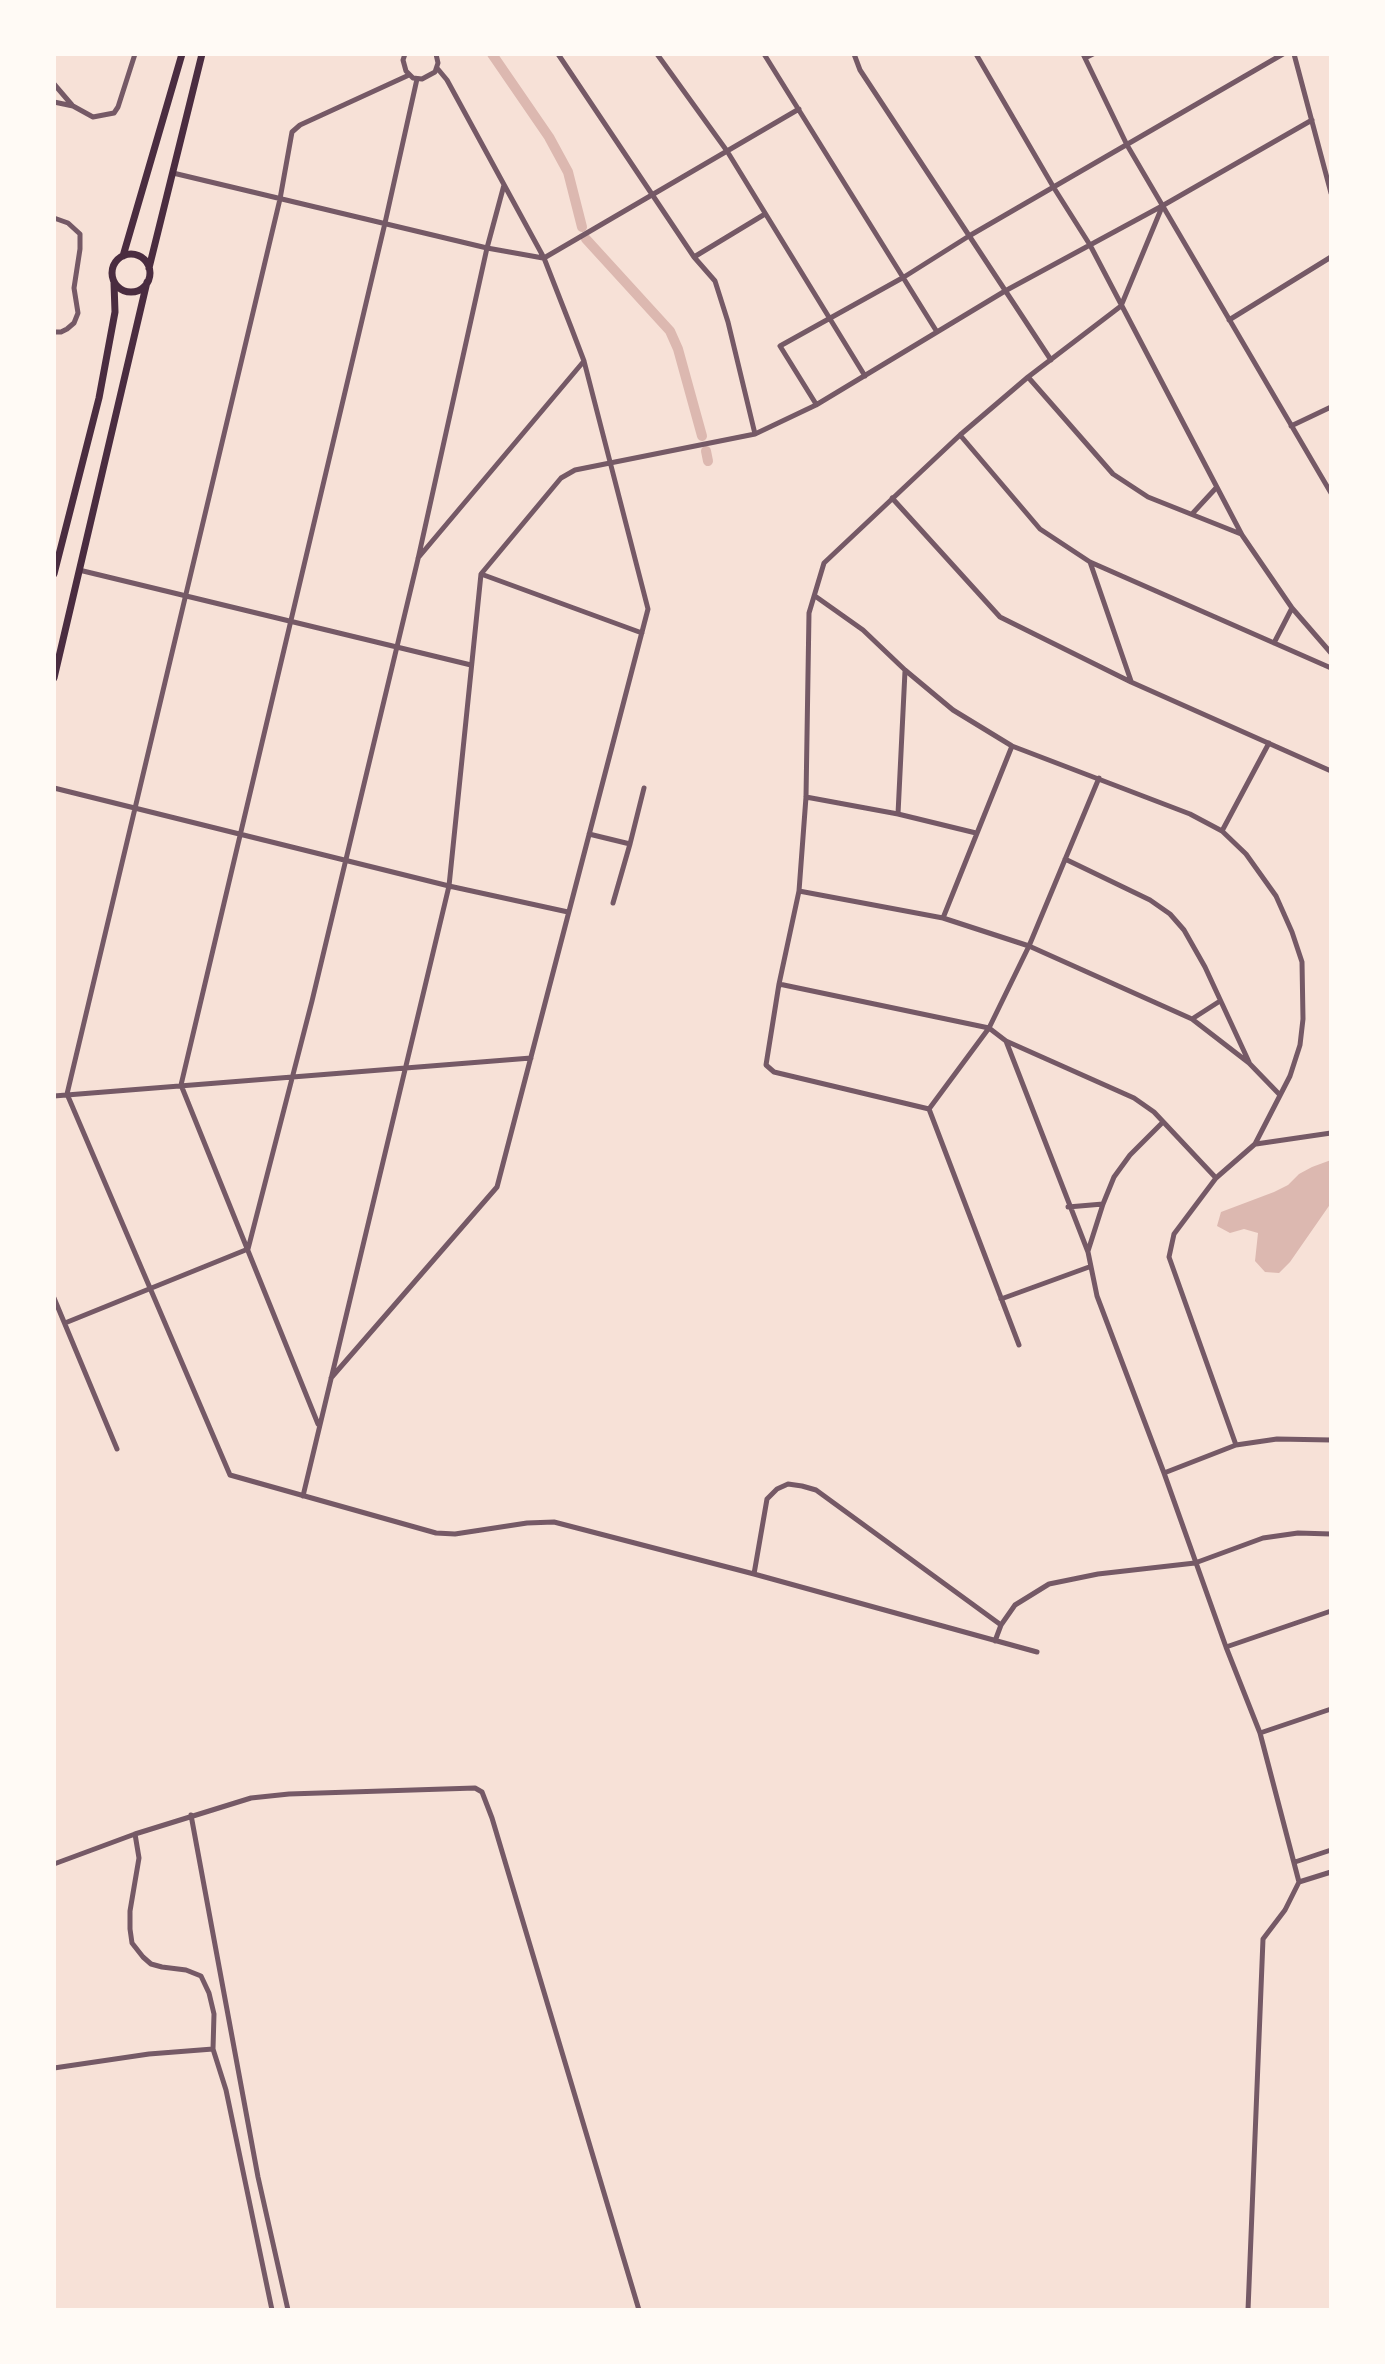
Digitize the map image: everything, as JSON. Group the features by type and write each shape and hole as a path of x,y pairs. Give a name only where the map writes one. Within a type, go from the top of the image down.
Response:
{"main road":[{"path":"54,574 99,398 115,312 113,266 123,256 182,54"},
{"path":"54,678 202,54"},
{"path":"123,256 138,255 149,268"},
{"path":"114,283 129,292 140,289 147,282"}],"street":[{"path":"54,102 73,106 93,117 114,113 135,54"},
{"path":"405,54 403,66 409,75 417,79 431,76 437,68"},
{"path":"329,1380 497,1187 648,609 584,361 544,258 447,80 437,68 436,54"},
{"path":"558,54 694,257 715,281 755,434"},
{"path":"657,54 727,151 865,376"},
{"path":"764,54 937,332"},
{"path":"854,54 860,70 1051,360"},
{"path":"976,54 1090,245 1242,535 1292,608 1331,653"},
{"path":"1093,54 1084,56 1127,145 1331,493"},
{"path":"816,405 780,346 904,277 1283,54"},
{"path":"1294,54 1331,193"},
{"path":"409,75 300,125 292,132 280,199 67,1094 230,1475 436,1533 455,1534 554,1522 1037,1652"},
{"path":"319,1424 181,1085 417,79"},
{"path":"54,84 73,106"},
{"path":"173,173 487,248 544,258 799,109"},
{"path":"303,1496 449,886 481,574 561,478 575,470 755,434 816,405 1005,291 1312,120"},
{"path":"248,1249 293,1078 418,559 504,184"},
{"path":"929,1109 774,1072 766,1065 799,891 806,797 809,613 824,563 960,435 1028,377 1121,306 1162,206"},
{"path":"694,257 765,214"},
{"path":"54,218 68,223 80,234 74,288 78,313 67,329 54,332"},
{"path":"1229,320 1331,257"},
{"path":"418,559 584,361"},
{"path":"1028,377 1113,474 1148,497 1242,535"},
{"path":"1291,426 1331,407"},
{"path":"960,435 1040,529 1090,562 1331,668"},
{"path":"1192,514 1216,488"},
{"path":"892,498 1000,617 1131,682 1331,771"},
{"path":"1090,562 1131,682"},
{"path":"79,570 471,665"},
{"path":"481,574 642,633"},
{"path":"815,596 863,630 953,710 1012,746 1190,814 1222,831 1246,854 1276,896 1302,962 1300,1045 1290,1076 1255,1144 1216,1178 1174,1234 1169,1257 1236,1445"},
{"path":"1274,643 1292,608"},
{"path":"898,814 905,670"},
{"path":"1222,831 1269,743"},
{"path":"943,918 1012,746"},
{"path":"929,1109 989,1028 1029,946 1099,778"},
{"path":"54,788 449,886 568,912"},
{"path":"613,903 644,788"},
{"path":"806,797 898,814 976,833"},
{"path":"589,834 630,844"},
{"path":"1065,859 1150,900 1170,914 1184,930 1249,1063"},
{"path":"799,891 943,918 1029,946 1192,1019 1249,1063 1279,1094"},
{"path":"779,984 989,1028 1006,1041 1134,1098 1154,1112 1216,1178"},
{"path":"1192,1019 1220,1001"},
{"path":"1006,1041 1088,1252 1097,1296 1260,1733 1299,1882 1285,1910 1263,1939 1248,2310"},
{"path":"54,1096 531,1058"},
{"path":"929,1109 1019,1345"},
{"path":"1088,1252 1114,1177 1130,1155 1163,1122"},
{"path":"1255,1144 1331,1133"},
{"path":"1068,1207 1103,1204"},
{"path":"65,1323 248,1249"},
{"path":"1001,1299 1089,1267"},
{"path":"54,1298 117,1449"},
{"path":"1164,1473 1236,1445 1277,1439 1331,1440"},
{"path":"754,1574 767,1499 788,1484 802,1486 816,1490 1001,1625"},
{"path":"995,1641 1001,1625 1015,1605 1049,1584 1098,1574 1195,1563 1263,1538 1298,1533 1331,1534"},
{"path":"1226,1647 1331,1611"},
{"path":"1260,1733 1331,1709"},
{"path":"54,1864 191,1815 251,1798 475,1788 482,1792 490,1809 639,2310"},
{"path":"191,1815 253,2148 288,2310"},
{"path":"135,1834 139,1858 130,1911 132,1943 151,1964 194,1971 201,1976 209,1993 214,2014 213,2049 226,2090 272,2310"},
{"path":"1295,1862 1331,1850"},
{"path":"1299,1882 1331,1872"},
{"path":"54,2068 149,2054 213,2049"}],"shaded area":[{"path":"1331,1160 1331,1203 1279,1273 1265,1272 1255,1261 1258,1233 1244,1229 1230,1233 1217,1226 1221,1212 1274,1192 1288,1185 1299,1174"}],"waterway":[{"path":"492,54 549,137 568,172 582,227"},
{"path":"586,239 670,331 678,349 702,436"},
{"path":"706,451 708,461"}]}
